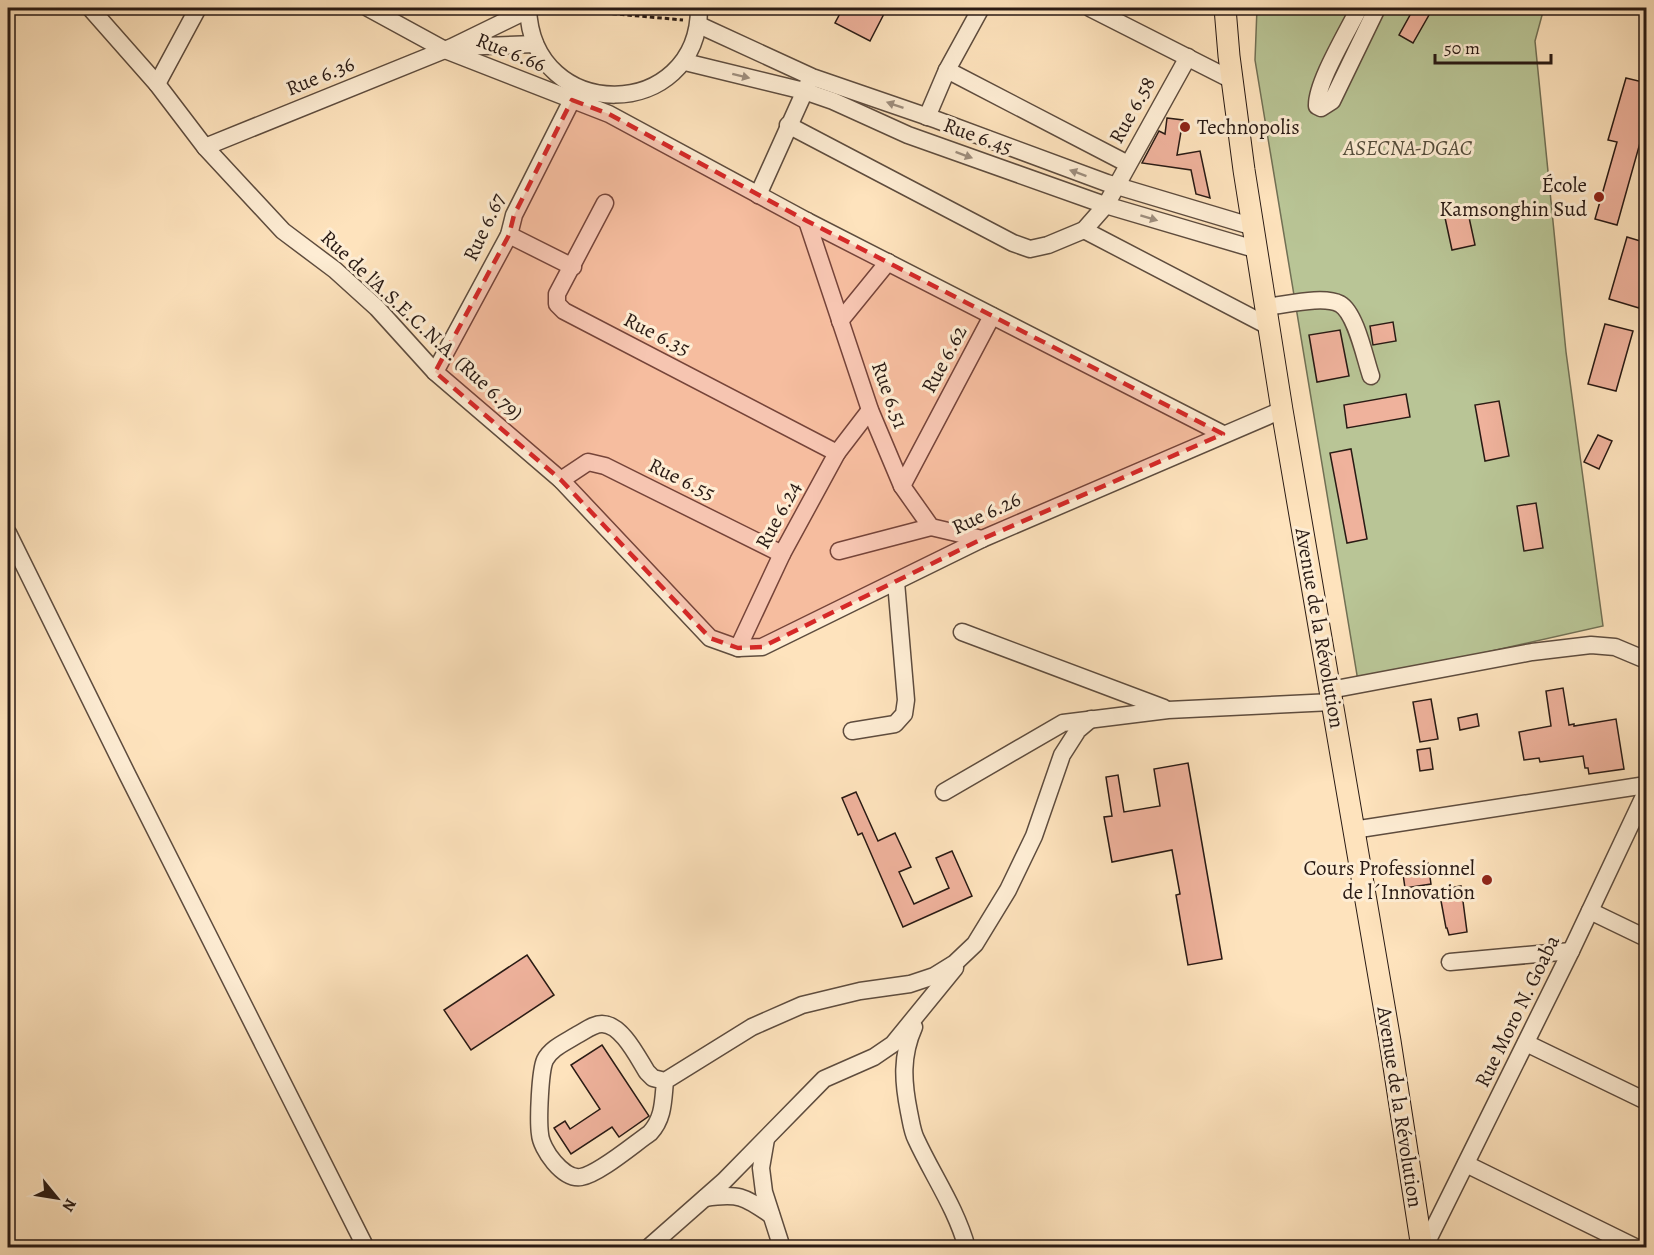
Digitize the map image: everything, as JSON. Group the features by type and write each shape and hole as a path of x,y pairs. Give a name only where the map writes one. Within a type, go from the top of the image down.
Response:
{"main road":[{"name":"Avenue de la Révolution","path":"1225,8 1244,170 1282,410 1390,1041 1423,1248"}],"street":[{"name":"Rue de l'A.S.E.C.N.A. (Rue 6.79)","path":"90,8 157,84 205,147 283,231 335,270 377,308 435,372 561,480 710,638"},
{"path":"157,84 198,8"},
{"name":"Rue 6.66","path":"368,8 449,48 609,114 807,221 1223,434"},
{"path":"932,143 932,118 947,70 981,8"},
{"path":"1090,8 1232,80"},
{"path":"1359,8 1321,85 1317,99 1317,106 1321,108 1332,101 1377,8"},
{"path":"528,9 535,44 559,76 578,88 610,96 641,92 668,77 685,62 699,18"},
{"name":"Rue 6.36","path":"205,147 449,48 528,9"},
{"name":"Rue 6.45","path":"699,18 808,84 932,143 1106,205 1258,250"},
{"name":"Rue 6.36","path":"449,48 535,44"},
{"name":"Rue 6.58","path":"1084,230 1106,205 1115,185 1188,57"},
{"name":"Rue 6.45","path":"685,62 808,84 932,118 1115,185 1254,227"},
{"path":"947,70 1128,164"},
{"path":"758,195 808,84"},
{"name":"Rue 6.67","path":"435,372 509,235 514,215 572,100"},
{"path":"788,125 1013,243 1030,249 1048,245 1084,230 1268,317 1324,300 1341,305 1352,317 1371,376"},
{"path":"1019,174 1025,153"},
{"name":"Rue 6.35","path":"605,203 557,294 557,304 564,311 837,453"},
{"name":"Rue 6.51","path":"807,221 870,410 902,486 932,527"},
{"path":"509,235 573,267"},
{"path":"840,321 888,262"},
{"name":"Rue 6.62","path":"902,486 992,316"},
{"name":"Rue 6.24","path":"738,648 782,554 837,453 870,410"},
{"name":"Rue 6.26","path":"710,638 738,648 762,647 982,539 1282,410"},
{"name":"Rue 6.55","path":"561,480 588,462 605,466 782,554"},
{"path":"839,551 932,527 982,539"},
{"path":"8,533 366,1248"},
{"path":"852,731 895,724 904,714 906,700 896,582"},
{"path":"962,632 1168,710"},
{"path":"944,792 1063,723 1168,710 1331,696 1532,652 1591,645 1615,647 1647,660"},
{"path":"648,1248 705,1198 824,1079 874,1057 893,1044 919,1015 975,944 1008,890 1034,836 1062,754 1078,730 1091,719"},
{"path":"1353,830 1647,785"},
{"name":"Rue Moro N. Goaba","path":"1423,1248 1526,1043 1647,792"},
{"path":"1590,911 1647,938"},
{"path":"665,1081 662,1112 657,1126 651,1133 591,1173 579,1177 569,1176 556,1166 540,1136 542,1067 551,1052 592,1026 602,1024 620,1031 647,1072 653,1078 665,1081 752,1027 802,1005 860,991 910,984 934,976 955,963 975,944"},
{"path":"1450,962 1571,951"},
{"path":"919,1015 908,1041 903,1064 904,1088 915,1137 961,1226 967,1248"},
{"path":"1526,1043 1647,1101"},
{"path":"766,1139 761,1168 764,1192 782,1248"},
{"path":"1466,1164 1637,1248"},
{"path":"705,1198 724,1195 737,1196 750,1200 771,1215"}],"path":[{"path":"605,13 699,18"}],"highlighted area":[{"path":"572,100 609,114 807,221 1223,434 982,539 762,647 738,648 710,638 561,480 435,372 509,235 514,215"}],"green space":[{"name":"ASECNA-DGAC","path":"1257,8 1544,8 1535,41 1566,352 1603,626 1358,681 1255,60"}],"building":[{"path":"843,8 887,8 870,41 835,23"},
{"path":"1414,8 1433,8 1413,43 1399,35"},
{"path":"1626,78 1647,83 1647,118 1617,225 1595,219 1617,142 1608,140"},
{"path":"1167,118 1183,120 1177,155 1200,151 1210,198 1196,194 1191,170 1142,163 1159,131 1165,134"},
{"path":"1467,208 1475,245 1452,250 1444,213"},
{"path":"1627,237 1647,243 1647,281 1639,308 1609,299"},
{"path":"1393,322 1396,341 1373,345 1370,326"},
{"path":"1605,324 1633,331 1616,391 1588,384"},
{"path":"1340,330 1349,376 1317,382 1309,335"},
{"path":"1406,394 1410,417 1347,428 1344,405"},
{"path":"1499,401 1509,456 1485,461 1475,405"},
{"path":"1598,435 1612,441 1599,469 1584,462"},
{"path":"1351,449 1367,539 1347,543 1330,453"},
{"path":"1536,503 1543,548 1524,551 1517,506"},
{"path":"1563,688 1569,725 1616,719 1624,769 1589,774 1588,768 1585,768 1583,756 1540,762 1539,758 1524,760 1519,732 1551,726 1546,691"},
{"path":"1431,699 1438,739 1420,742 1413,702"},
{"path":"1477,714 1479,726 1460,730 1458,718"},
{"path":"1430,748 1433,769 1420,771 1417,750"},
{"path":"1188,763 1222,959 1188,965 1176,895 1180,894 1172,850 1112,862 1104,817 1112,816 1106,777 1118,775 1124,812 1160,806 1154,769"},
{"path":"856,792 878,841 895,833 911,867 899,872 914,904 949,888 936,858 952,851 972,896 903,927 862,833 858,835 842,798"},
{"path":"1428,863 1431,884 1405,888 1402,867"},
{"path":"1461,886 1467,932 1449,935 1439,890"},
{"path":"527,955 554,995 471,1050 444,1010"},
{"path":"602,1045 649,1116 619,1137 612,1127 571,1154 554,1128 565,1121 570,1129 600,1109 571,1065"}],"place":[{"name":"Technopolis","path":"1185,127"},
{"name":"École Kamsonghin Sud","path":"1599,197"},
{"name":"Cours Professionnel de l´Innovation","path":"1487,880"}]}
